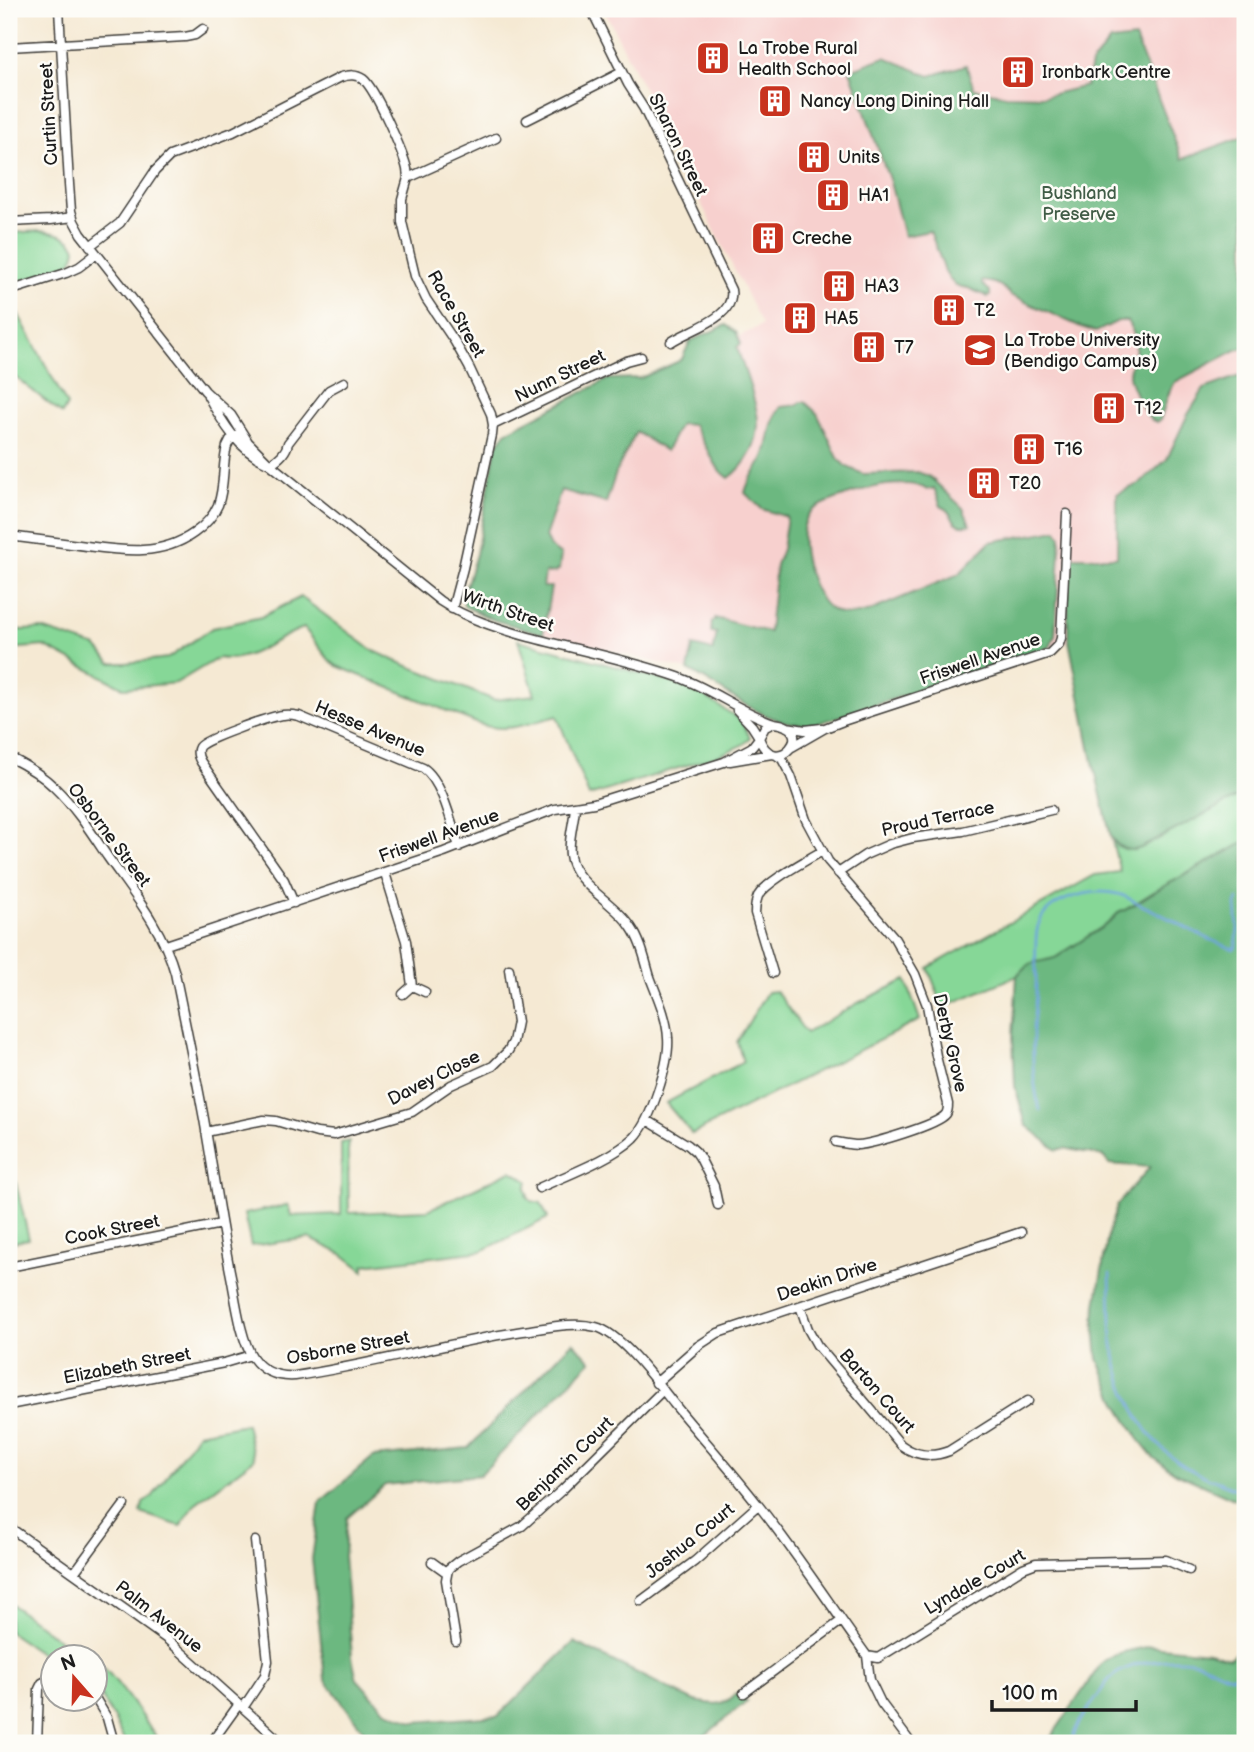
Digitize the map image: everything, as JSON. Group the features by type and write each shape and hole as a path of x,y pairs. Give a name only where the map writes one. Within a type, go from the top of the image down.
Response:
{"street":[{"name":"Curtin Street","path":"59,9 73,217"},
{"name":"Sharon Street","path":"591,9 728,281 732,297 722,314 671,342"},
{"path":"9,47 185,37 195,35 203,29"},
{"path":"527,120 622,72"},
{"name":"Race Street","path":"90,246 120,223 155,171 170,156 233,132 348,75 361,77 372,89 404,160 408,178 402,199 402,222 415,276 426,299 469,367 493,425"},
{"path":"408,178 496,138"},
{"path":"9,222 73,217"},
{"name":"Wirth Street","path":"73,217 81,234 96,254 205,391 231,415 238,435 452,609 511,632 679,678 753,716 774,723"},
{"path":"9,291 66,273 96,254"},
{"name":"Nunn Street","path":"493,425 626,361 641,357"},
{"path":"271,464 287,449 288,443 330,390 344,382"},
{"path":"452,609 493,425"},
{"path":"9,536 135,551 161,549 175,544 200,529 217,507 228,443 238,435"},
{"name":"Friswell Avenue","path":"791,748 825,728 1045,656 1055,649 1059,644 1061,631 1067,514"},
{"name":"Wirth Street","path":"733,705 759,738"},
{"name":"Hesse Avenue","path":"294,903 286,883 201,762 197,751 199,746 210,739 273,717 299,716 423,768 433,776 439,788 459,847"},
{"path":"774,723 791,729 793,734 791,748 783,754 774,754 763,748 759,738 765,727 774,723"},
{"name":"Friswell Avenue","path":"787,727 805,730 825,728"},
{"name":"Friswell Avenue","path":"724,762 752,747 759,738"},
{"name":"Derby Grove","path":"791,748 791,776"},
{"name":"Friswell Avenue","path":"166,945 385,873 548,811 626,794 724,762 774,754"},
{"name":"Derby Grove","path":"774,754 782,760 791,776 806,820 822,851 893,936 915,974 927,1005 948,1104 945,1116 928,1125 869,1143 850,1145 836,1142"},
{"name":"Osborne Street","path":"9,757 45,779 72,807 147,913 166,945 175,973 243,1331 251,1354 261,1366 272,1374 295,1376 556,1326 598,1327 616,1338 656,1382 781,1535 867,1656 870,1680 881,1703 911,1743"},
{"path":"539,1188 622,1147 636,1136 647,1120 666,1062 667,1026 639,942 632,928 615,908 579,876 573,867 569,849 575,807"},
{"name":"Proud Terrace","path":"838,873 865,855 890,844 921,836 963,831 1051,810"},
{"path":"773,973 755,913 758,897 773,882 822,851"},
{"path":"385,873 405,941 412,986"},
{"name":"Davey Close","path":"206,1132 264,1120 334,1135 412,1112 451,1085 493,1066 508,1051 513,1042 517,1022 509,969"},
{"path":"412,986 425,992"},
{"path":"403,994 412,986"},
{"path":"647,1120 688,1146 700,1157 714,1186 718,1205"},
{"name":"Cook Street","path":"9,1267 221,1224"},
{"name":"Deakin Drive","path":"656,1382 698,1346 718,1334 1021,1232"},
{"name":"Barton Court","path":"800,1306 817,1345 901,1445 917,1454 939,1455 949,1451 1028,1401"},
{"name":"Elizabeth Street","path":"9,1405 224,1363 251,1354"},
{"name":"Benjamin Court","path":"446,1572 458,1561 522,1526 663,1390"},
{"path":"74,1573 124,1505"},
{"name":"Joshua Court","path":"641,1601 695,1561 758,1505"},
{"name":"Palm Avenue","path":"9,1527 168,1640 282,1743"},
{"path":"211,1743 265,1675 268,1661 254,1541"},
{"name":"Lyndale Court","path":"867,1656 878,1658 1023,1568 1036,1563 1166,1560 1189,1570"},
{"path":"432,1562 446,1572 456,1641"},
{"path":"744,1693 841,1620"},
{"path":"37,1743 38,1694"},
{"path":"105,1714 114,1743"}],"shaded area":[{"name":"La Trobe University (Bendigo Campus)","path":"604,9 1245,9 1245,374 1204,389 1187,416 1169,456 1141,483 1117,494 1117,558 1069,557 1069,641 819,723 799,725 755,711 691,671 494,620 464,606 463,596 479,540 664,374 762,325"}],"green space":[{"name":"Bushland Preserve","path":"1135,38 1182,159 1245,136 1245,296 1241,305 1245,308 1245,348 1236,350 1175,382 1157,422 1145,412 1130,379 1136,344 1127,321 1118,321 1096,332 1010,295 994,283 982,281 990,291 988,297 956,286 945,271 930,231 904,236 890,182 850,70 885,57 930,76 966,65 974,89 1006,95 1045,96 1086,86 1091,64 1110,41"},
{"path":"11,233 56,233 69,240 76,248 72,261 57,270 9,285 9,256 14,254"},
{"path":"9,297 67,405 62,414 9,372"},
{"path":"726,325 736,332 741,344 737,347 758,421 754,446 741,467 729,478 719,470 693,425 680,424 666,451 636,432 617,470 606,503 561,490 545,537 550,547 561,555 559,570 545,573 543,587 551,587 543,634 494,620 464,606 463,596 476,554 496,447 506,432 608,379 641,378 677,362 682,359 690,341"},
{"path":"1245,374 1245,793 1141,848 1127,850 1111,837 1093,762 1068,636 1068,557 1117,557 1117,494 1141,483 1167,459 1187,416 1204,389"},
{"path":"805,402 817,413 838,458 845,466 863,474 918,472 930,477 963,508 970,524 956,523 941,506 934,488 927,490 911,484 873,488 843,496 815,509 805,522 803,548 815,590 829,608 844,614 870,611 959,574 990,542 1057,530 1061,536 1055,636 1050,647 819,723 804,724 789,723 762,714 688,670 693,646 713,651 717,633 711,632 715,618 769,632 776,565 782,549 787,517 762,509 745,493 765,454 777,412 781,407 798,405"},
{"path":"301,597 372,650 494,700 535,695 518,640 686,686 742,721 750,738 744,744 720,755 589,796 557,716 509,728 479,724 337,666 304,628 252,654 230,659 218,658 176,683 124,688 44,646 9,649 9,628 42,629 97,647 111,663 168,658 212,628 261,617"},
{"path":"1245,793 1245,842 1120,911 1110,922 1055,958 1029,965 1017,976 943,1007 928,968 1095,875 1120,872 1111,837 1117,846 1135,850"},
{"path":"1245,842 1245,1504 1176,1473 1154,1458 1138,1438 1117,1403 1098,1359 1094,1317 1108,1234 1117,1205 1150,1167 1109,1164 1103,1156 1064,1148 1057,1150 1026,1125 1015,1086 1013,1036 1017,976 1026,967 1034,962 1055,958 1110,922 1120,911"},
{"path":"906,980 920,1020 692,1134 666,1103 743,1062 737,1042 767,992 776,991 806,1033 860,1002"},
{"path":"349,1141 349,1213 428,1210 511,1171 528,1181 526,1195 531,1201 541,1203 548,1218 482,1251 364,1265 364,1271 342,1254 309,1238 251,1246 244,1214 288,1205 291,1216 341,1214 341,1143"},
{"path":"9,1154 29,1239 9,1243"},
{"path":"573,1342 591,1361 480,1475 385,1485 347,1518 344,1556 352,1657 357,1679 385,1710 414,1722 498,1716 574,1642 692,1700 710,1704 721,1703 735,1694 747,1701 696,1743 382,1743 363,1730 325,1679 312,1559 320,1502 373,1457 468,1448"},
{"path":"246,1424 254,1459 196,1503 180,1526 141,1513 143,1503 152,1497 198,1433"},
{"path":"9,1603 66,1644 38,1644 38,1652 9,1632"},
{"path":"1245,1645 1245,1743 1047,1743 1101,1664 1119,1653 1150,1646 1209,1652 1230,1658"},
{"path":"108,1673 160,1743 125,1743 108,1708"}],"waterway":[{"path":"1040,1110 1034,1082 1033,1023 1036,937 1044,914 1062,901 1073,897 1108,892 1126,896 1234,949 1238,929 1238,899"},
{"path":"1110,1274 1112,1339 1121,1379 1138,1416 1162,1449 1178,1462 1201,1475 1245,1493"},
{"path":"1072,1743 1079,1724 1105,1684 1119,1672 1141,1664 1166,1660 1200,1663 1222,1674 1234,1676 1245,1672"}],"place":[{"name":"La Trobe Rural Health School","path":"713,58"},
{"name":"Ironbark Centre","path":"1018,72"},
{"name":"Nancy Long Dining Hall","path":"775,101"},
{"name":"Units","path":"814,157"},
{"name":"HA1","path":"833,195"},
{"name":"Creche","path":"768,238"},
{"name":"HA3","path":"839,286"},
{"name":"T2","path":"949,310"},
{"name":"HA5","path":"800,318"},
{"name":"T7","path":"869,347"},
{"name":"La Trobe University (Bendigo Campus)","path":"980,350"},
{"name":"T12","path":"1109,408"},
{"name":"T16","path":"1029,449"},
{"name":"T20","path":"984,483"}]}
